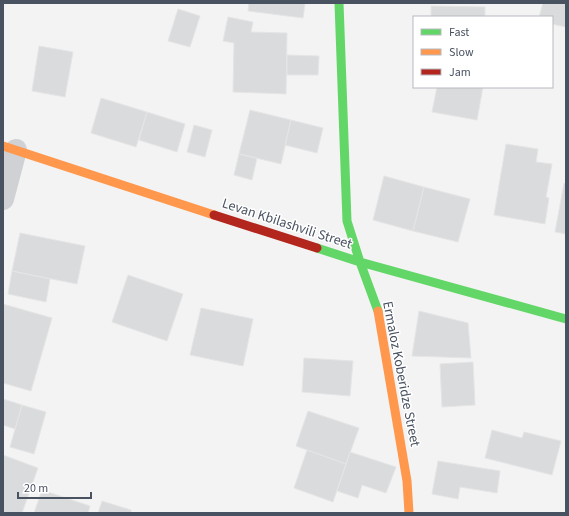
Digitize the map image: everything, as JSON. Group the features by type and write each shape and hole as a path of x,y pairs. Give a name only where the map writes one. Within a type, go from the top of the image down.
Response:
{"main road":[{"name":"Ermaloz Koberidze Street","path":"339,3 347,221 378,312 407,481 409,513"},
{"name":"Levan Kbilashvili Street","path":"10,148 360,262 566,319"}],"street":[{"path":"3,199 10,148"}],"building":[{"path":"249,3 305,4 303,18 248,11"},
{"path":"543,3 566,3 566,27 553,24 553,16 539,16"},
{"path":"431,6 485,7 485,16 431,16"},
{"path":"178,9 200,16 190,47 168,41"},
{"path":"228,17 253,22 251,32 287,33 286,94 233,92 234,43 223,41"},
{"path":"39,46 73,52 65,97 32,91"},
{"path":"287,55 319,56 318,75 287,75"},
{"path":"437,88 483,88 477,120 432,112"},
{"path":"101,98 147,112 136,147 91,133"},
{"path":"250,110 291,120 281,164 239,154"},
{"path":"147,112 185,124 177,152 139,140"},
{"path":"291,120 323,128 317,153 285,145"},
{"path":"194,125 212,130 205,157 187,152"},
{"path":"506,144 538,149 536,162 552,164 546,197 549,198 545,224 494,215"},
{"path":"239,154 257,158 252,180 234,175"},
{"path":"384,176 424,187 413,231 373,220"},
{"path":"564,183 566,184 566,234 555,232"},
{"path":"424,187 470,199 458,242 413,231"},
{"path":"20,233 85,246 77,284 12,271"},
{"path":"12,271 50,279 46,302 8,294"},
{"path":"128,275 183,294 167,341 112,322"},
{"path":"3,304 52,318 31,391 3,383"},
{"path":"201,308 253,319 243,366 190,355"},
{"path":"419,311 468,323 471,358 412,356"},
{"path":"304,358 353,361 350,396 302,392"},
{"path":"473,362 475,405 442,407 440,364"},
{"path":"3,399 22,405 15,429 3,425"},
{"path":"22,405 46,412 34,454 10,447"},
{"path":"308,411 359,428 346,464 296,446"},
{"path":"492,430 522,438 524,432 561,441 552,475 485,458"},
{"path":"307,450 346,464 333,502 294,488"},
{"path":"350,452 396,467 386,493 362,485 358,498 337,491"},
{"path":"3,455 38,468 22,513 3,513"},
{"path":"438,461 500,471 497,493 460,487 458,499 432,494"},
{"path":"42,490 90,506 88,513 34,513"},
{"path":"102,501 131,510 131,513 98,513"}],"traffic: fast":[{"path":"339,3 347,221 378,311"},
{"path":"317,248 360,262 566,319"}],"traffic: slow":[{"path":"3,146 214,215"},
{"path":"378,311 407,481 409,513"}],"traffic: jam":[{"path":"214,215 317,248"}]}
